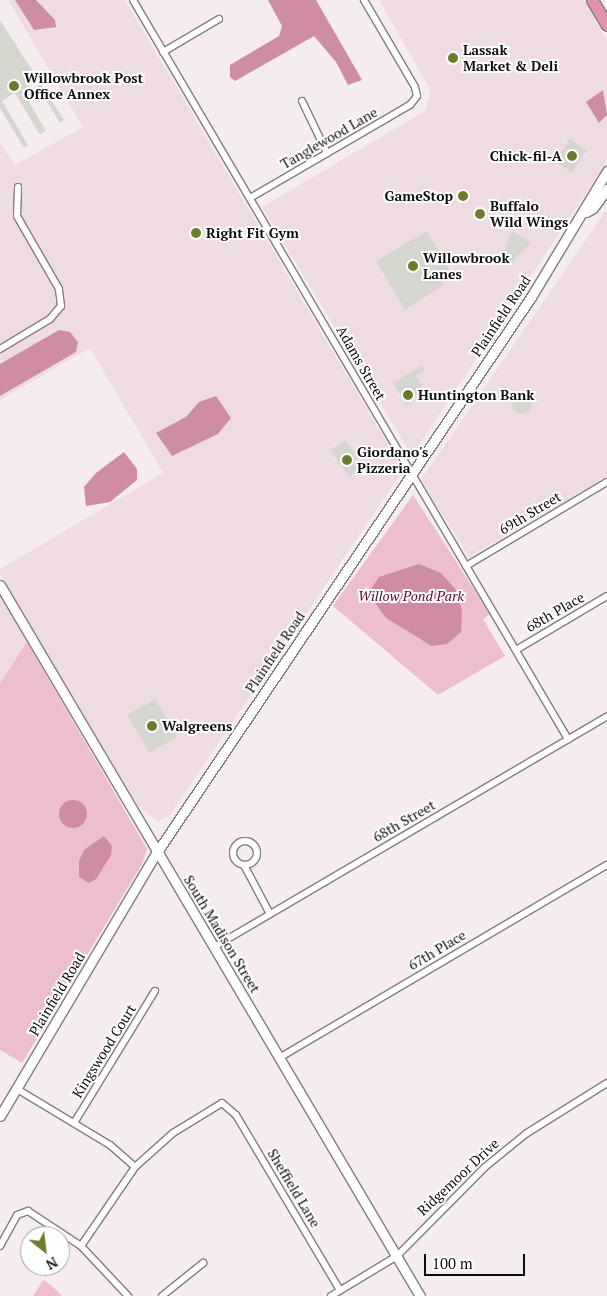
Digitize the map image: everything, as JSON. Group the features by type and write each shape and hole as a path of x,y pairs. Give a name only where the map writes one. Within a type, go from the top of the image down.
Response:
{"highway":[{"path":"592,0 607,25"}],"main road":[{"name":"Plainfield Road","path":"586,212 586,202 607,171"},
{"name":"Plainfield Road","path":"0,1116 157,852 586,212 594,208 607,189"},
{"name":"South Madison Street","path":"0,585 420,1296"}],"street":[{"name":"Adams Street","path":"133,0 568,739"},
{"name":"Tanglewood Lane","path":"250,198 410,105 417,96 415,87 364,0"},
{"path":"163,52 219,19"},
{"path":"302,101 327,153"},
{"path":"0,349 54,316 61,306 53,279 18,216 18,187"},
{"name":"69th Street","path":"466,566 607,482"},
{"name":"68th Place","path":"516,650 607,596"},
{"name":"68th Street","path":"214,947 607,716"},
{"path":"244,865 270,914"},
{"name":"67th Place","path":"279,1058 607,865"},
{"name":"Kingswood Court","path":"74,1123 155,991"},
{"name":"Ridgemoor Drive","path":"331,1296 397,1256 445,1204 507,1148 607,1083"},
{"path":"16,1088 110,1145 136,1167 81,1246"},
{"name":"Sheffield Lane","path":"136,1167 173,1133 222,1103 236,1115 340,1290"},
{"path":"0,1246 14,1217 28,1211 81,1246 128,1296"},
{"path":"162,1296 202,1263"}],"shaded area":[{"path":"8,0 125,0 401,467 400,475 170,815 158,821 138,806 0,573 0,569 163,473 90,348 0,400 0,142 15,165 83,127"},
{"path":"15,0 36,0 55,20 56,27 34,30"},
{"path":"268,0 316,0 362,80 348,85 336,62 314,36 235,81 230,77 230,65 279,36 282,26"},
{"path":"379,0 584,0 607,40 607,161 418,447 409,451 262,207 425,111 431,91"},
{"path":"603,90 607,115 599,123 586,102"},
{"path":"607,209 607,477 469,557 421,480"},
{"path":"59,330 70,332 78,342 76,352 0,396 0,364"},
{"path":"216,396 231,418 218,434 172,456 156,433 186,417 199,402"},
{"path":"124,452 137,469 137,480 110,502 86,506 84,487 96,473"},
{"path":"419,564 441,573 456,590 462,611 461,632 447,644 431,646 386,618 373,600 371,589 379,577"},
{"path":"0,595 27,642 0,683"},
{"path":"73,800 83,804 87,814 83,824 73,828 63,824 59,814 63,804"},
{"path":"104,836 112,846 111,855 96,879 89,883 79,877 79,861 84,850"}],"green space":[{"name":"Willow Pond Park","path":"413,495 490,614 483,619 505,656 438,695 333,606"},
{"path":"27,642 147,849 142,864 22,1063 0,1050 0,683"},
{"path":"43,1280 51,1285 62,1296 33,1296"}],"building":[{"name":"Willowbrook Post Office Annex","path":"0,20 64,120 60,123 35,82 22,90 46,131 40,135 15,93 2,101 28,145 24,148 0,108"},
{"name":"Chick-fil-A","path":"570,139 587,150 572,173 555,162"},
{"name":"Willowbrook Lanes","path":"427,231 450,271 439,277 443,285 405,310 376,261"},
{"path":"512,231 531,242 509,266 500,261"},
{"name":"Huntington Bank","path":"422,365 425,371 416,376 422,385 407,406 393,383"},
{"path":"518,394 526,394 532,400 532,408 526,414 518,414 512,408 512,400"},
{"name":"Giordano's Pizzeria","path":"346,441 358,459 354,461 357,471 349,476 330,450"},
{"name":"Walgreens","path":"155,699 177,737 149,753 127,715"}],"place":[{"name":"Lassak Market & Deli","path":"453,58"},
{"name":"Willowbrook Post Office Annex","path":"14,86"},
{"name":"Chick-fil-A","path":"572,156"},
{"name":"GameStop","path":"463,196"},
{"name":"Buffalo Wild Wings","path":"480,214"},
{"name":"Right Fit Gym","path":"196,233"},
{"name":"Willowbrook Lanes","path":"413,266"},
{"name":"Huntington Bank","path":"408,395"},
{"name":"Giordano's Pizzeria","path":"347,460"},
{"name":"Walgreens","path":"152,726"}]}
